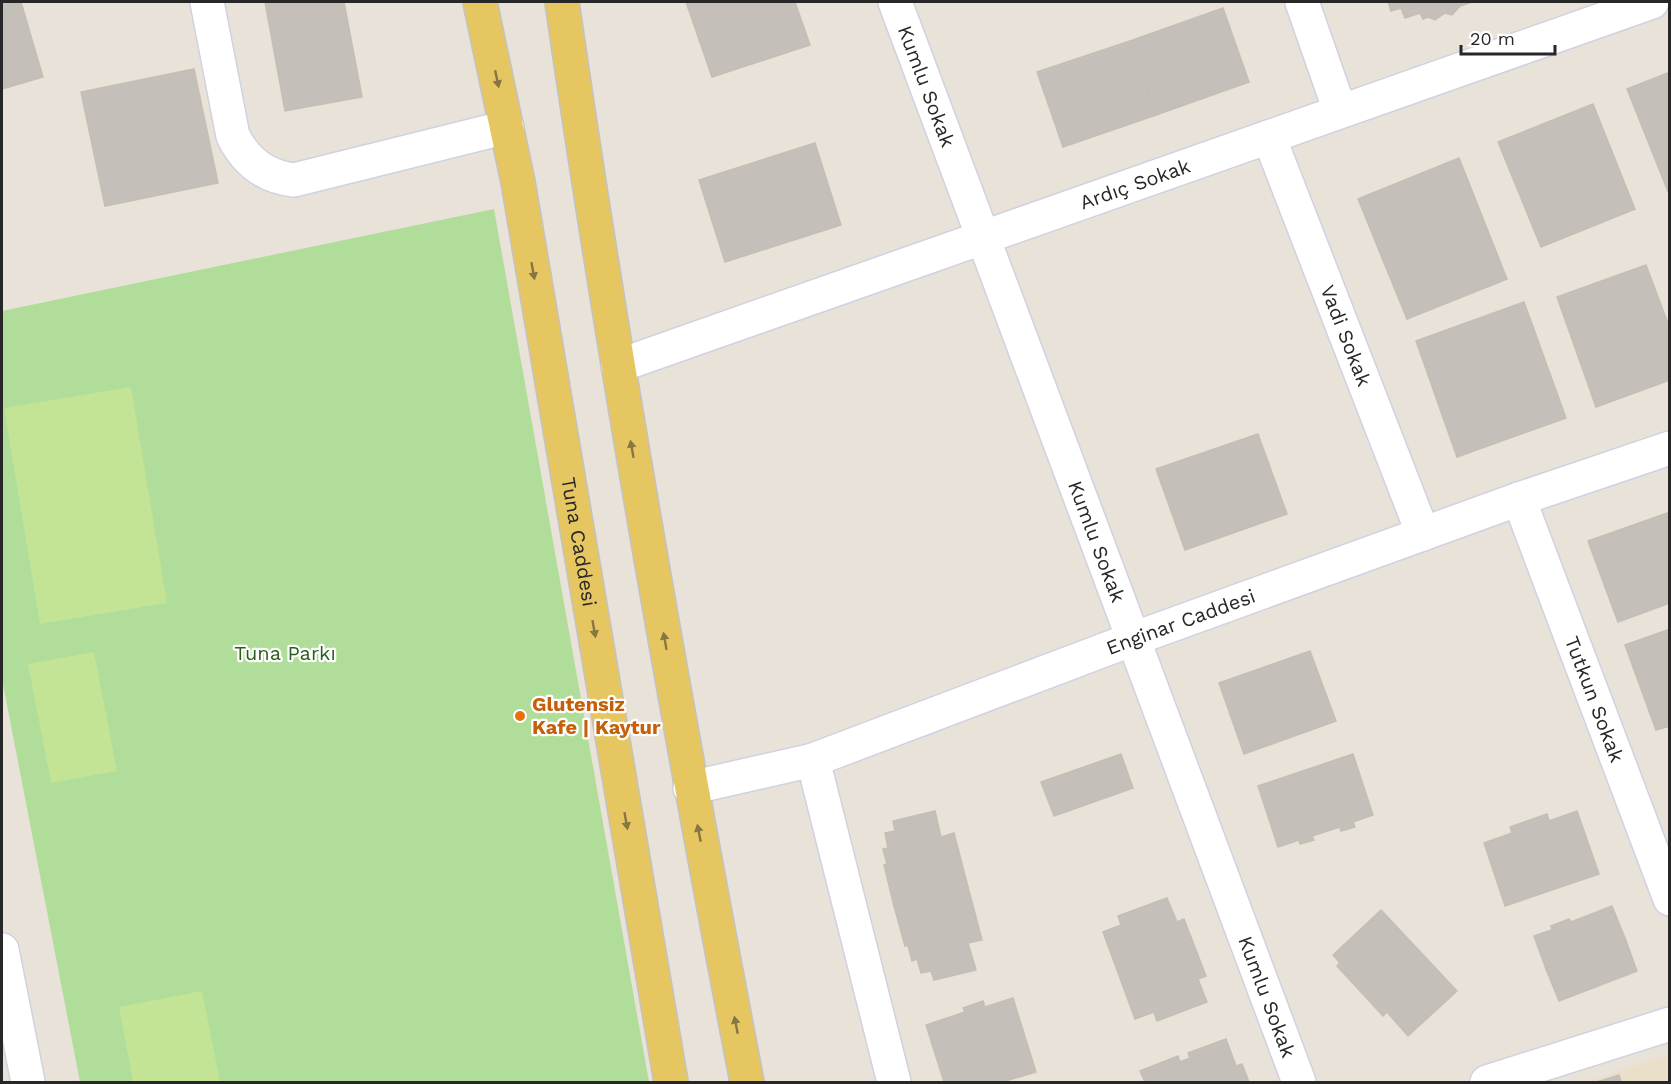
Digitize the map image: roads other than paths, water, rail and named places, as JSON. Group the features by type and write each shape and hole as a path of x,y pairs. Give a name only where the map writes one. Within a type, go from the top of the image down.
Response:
{"main road":[{"name":"Tuna Caddesi","path":"480,2 518,182 670,1083"},
{"path":"565,8 618,366 690,788 747,1083"}],"street":[{"path":"207,2 233,136 248,159 269,174 294,180 507,127"},
{"path":"461,2 489,45"},
{"name":"Kumlu Sokak","path":"895,2 1299,1083"},
{"path":"1302,2 1340,111"},
{"name":"Ardıç Sokak","path":"618,366 1269,137 1614,8 1652,2"},
{"name":"Vadi Sokak","path":"1269,137 1423,534"},
{"name":"Enginar Caddesi","path":"690,788 813,760 1133,639 1519,499 1670,448"},
{"name":"Tutkun Sokak","path":"1519,499 1670,899"},
{"path":"813,760 894,1083"},
{"path":"2,950 28,1083"},
{"path":"1487,1083 1670,1024"}],"place":[{"name":"Glutensiz Kafe | Kaytur","path":"520,716"}],"park label":[{"name":"Tuna Parkı","path":"285,653"}]}
